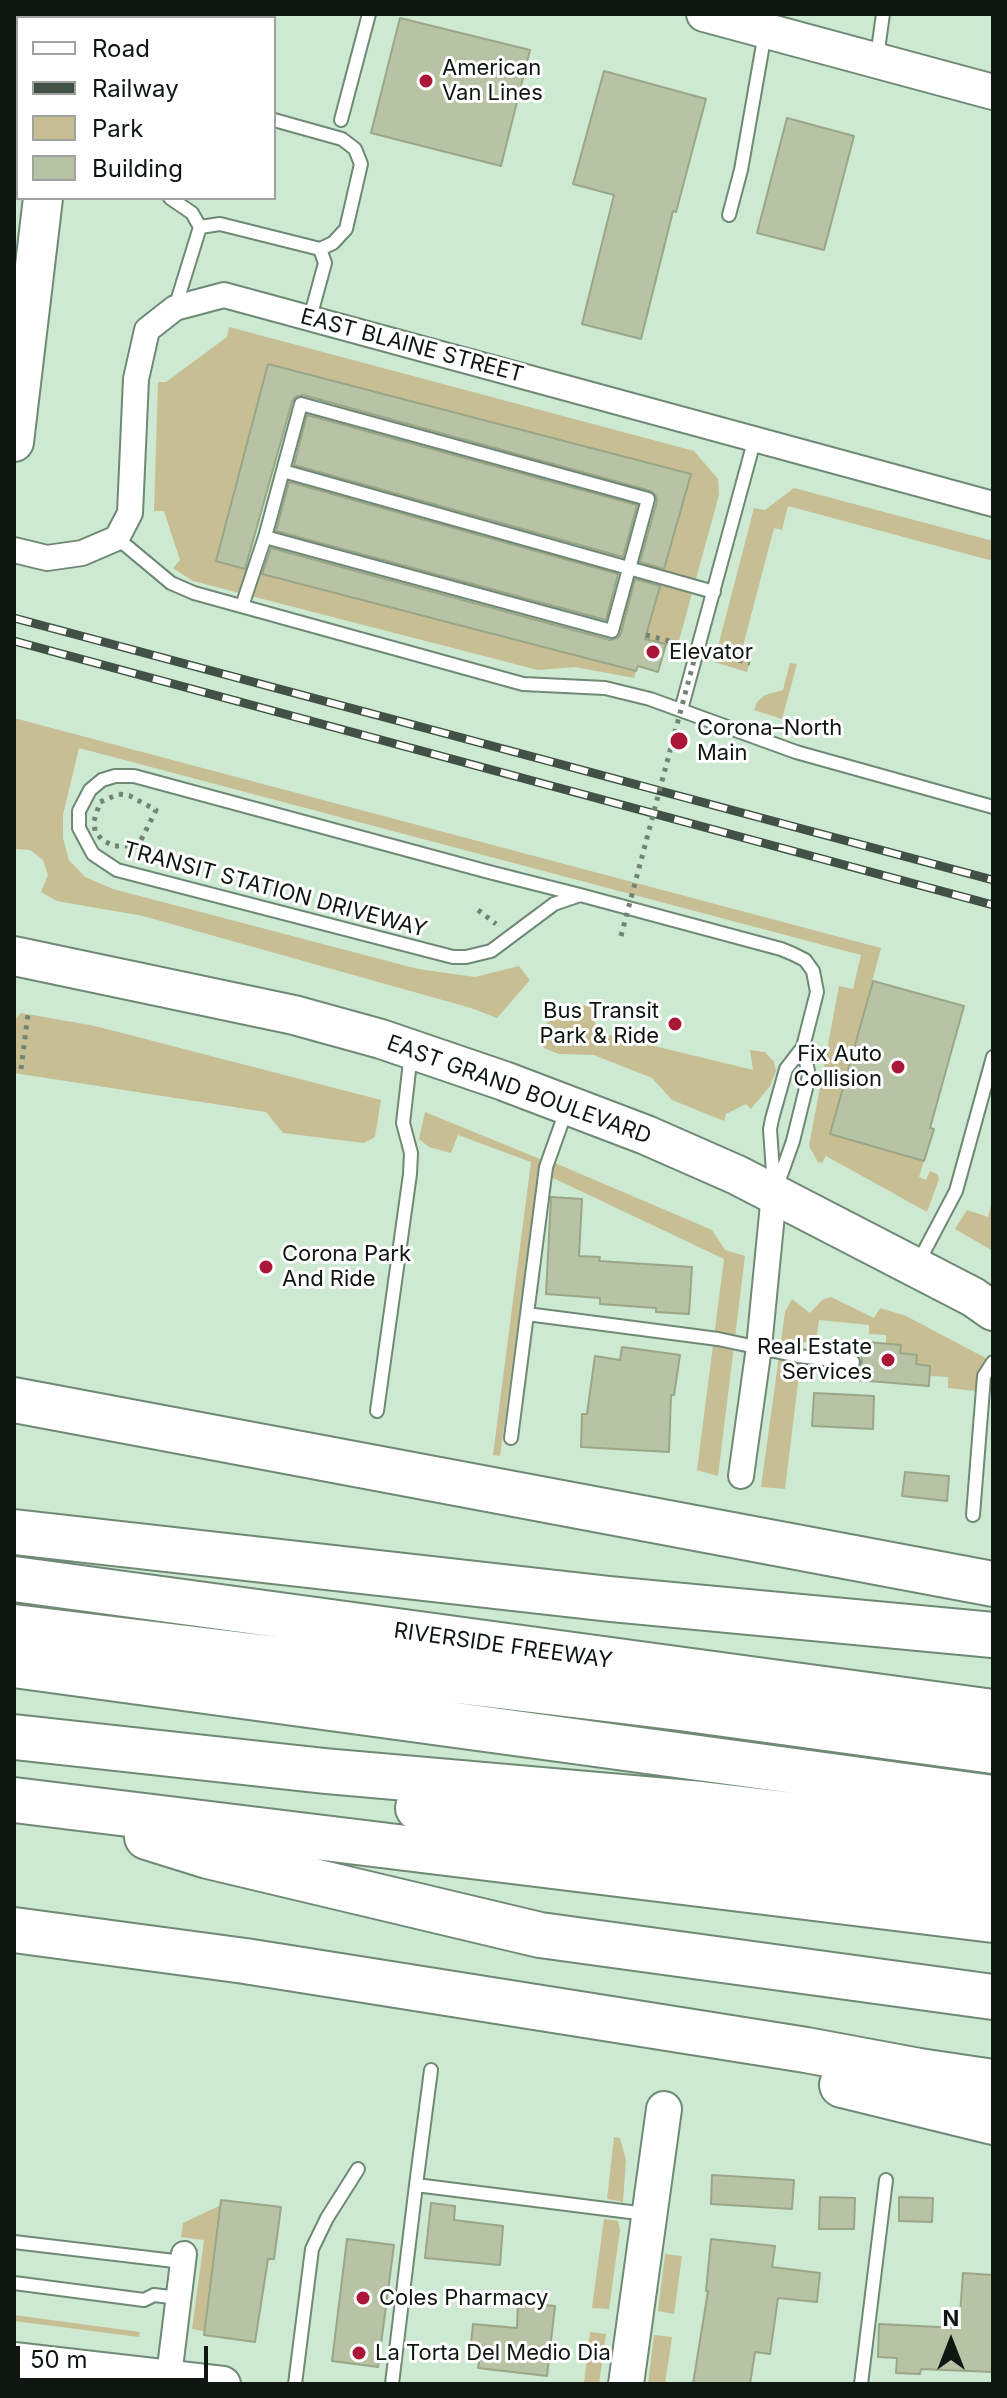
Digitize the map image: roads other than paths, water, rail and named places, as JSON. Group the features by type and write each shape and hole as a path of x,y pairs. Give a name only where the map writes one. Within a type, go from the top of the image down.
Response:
{"highway":[{"path":"14,1400 993,1584"},
{"path":"14,1532 610,1599 993,1635"},
{"name":"RIVERSIDE FREEWAY","path":"14,1579 993,1712"},
{"path":"14,1627 680,1708 993,1751"},
{"path":"14,1665 993,1798"},
{"path":"14,1737 325,1771 701,1804 993,1839"},
{"path":"62,1742 84,1759 112,1768 993,1881"},
{"path":"26,1802 993,1920"},
{"path":"26,1802 208,1856 540,1935 993,1997"},
{"path":"14,1930 245,1961 993,2082"},
{"path":"470,1997 993,2122"}],"main road":[{"path":"14,23 15,14"},
{"path":"14,442 43,200"},
{"name":"EAST GRAND BOULEVARD","path":"14,956 294,1015 412,1050 568,1106 698,1157 915,1267 993,1311"}],"street":[{"path":"704,14 767,22 877,60 993,92"},
{"name":"EAST BLAINE STREET","path":"117,538 130,513 136,379 147,330 175,308 224,295 993,504"},
{"path":"14,550 47,558 82,553 117,538"},
{"path":"741,1476 759,1347 774,1194"},
{"path":"626,2384 664,2109"},
{"path":"176,2381 184,2258"},
{"path":"14,2360 96,2377 223,2384"}],"lane":[{"path":"341,120 369,14"},
{"path":"877,60 883,14"},
{"path":"729,215 741,170 767,22"},
{"path":"200,227 220,224 320,249 333,243 346,229 361,164 355,149 342,139 276,121"},
{"path":"173,200 192,213 200,227 175,308"},
{"path":"310,318 325,263 320,249"},
{"path":"242,606 265,537 301,404 648,499 612,631 265,537"},
{"path":"681,710 755,438"},
{"path":"283,471 714,592"},
{"path":"117,538 171,583 194,593 523,684 605,688 650,699 796,752 993,807"},
{"name":"TRANSIT STATION DRIVEWAY","path":"580,895 554,904 491,951 453,957 117,870 93,854 79,828 79,811 90,790 102,780 134,776 580,895 781,949 805,960 813,971 817,992 803,1047 786,1069 770,1129 774,1194"},
{"name":"TRANSIT STATION DRIVEWAY","path":"774,1194 793,1141 809,1076 803,1047"},
{"path":"377,1411 410,1174 411,1153 403,1123 412,1050"},
{"path":"915,1267 956,1191 987,1106 993,1057"},
{"path":"511,1438 546,1167 568,1106"},
{"path":"527,1314 853,1362"},
{"path":"973,1515 984,1376 993,1362"},
{"path":"392,2384 431,2070"},
{"path":"295,2384 312,2249 327,2218 358,2169"},
{"path":"861,2384 886,2180"},
{"path":"416,2185 649,2214"},
{"path":"14,2242 184,2258"},
{"path":"14,2283 144,2300 154,2295 179,2298"}],"railway":[{"path":"14,618 993,880"},
{"path":"14,641 993,905"}],"place":[{"name":"American Van Lines","path":"426,81"},
{"name":"Elevator","path":"653,652"},
{"name":"Corona–North Main","path":"679,741"},
{"name":"Bus Transit Park & Ride","path":"675,1024"},
{"name":"Fix Auto Collision","path":"898,1067"},
{"name":"Corona Park And Ride","path":"266,1267"},
{"name":"Real Estate Services","path":"888,1360"},
{"name":"Coles Pharmacy","path":"363,2298"},
{"name":"La Torta Del Medio Dia","path":"359,2353"}]}
